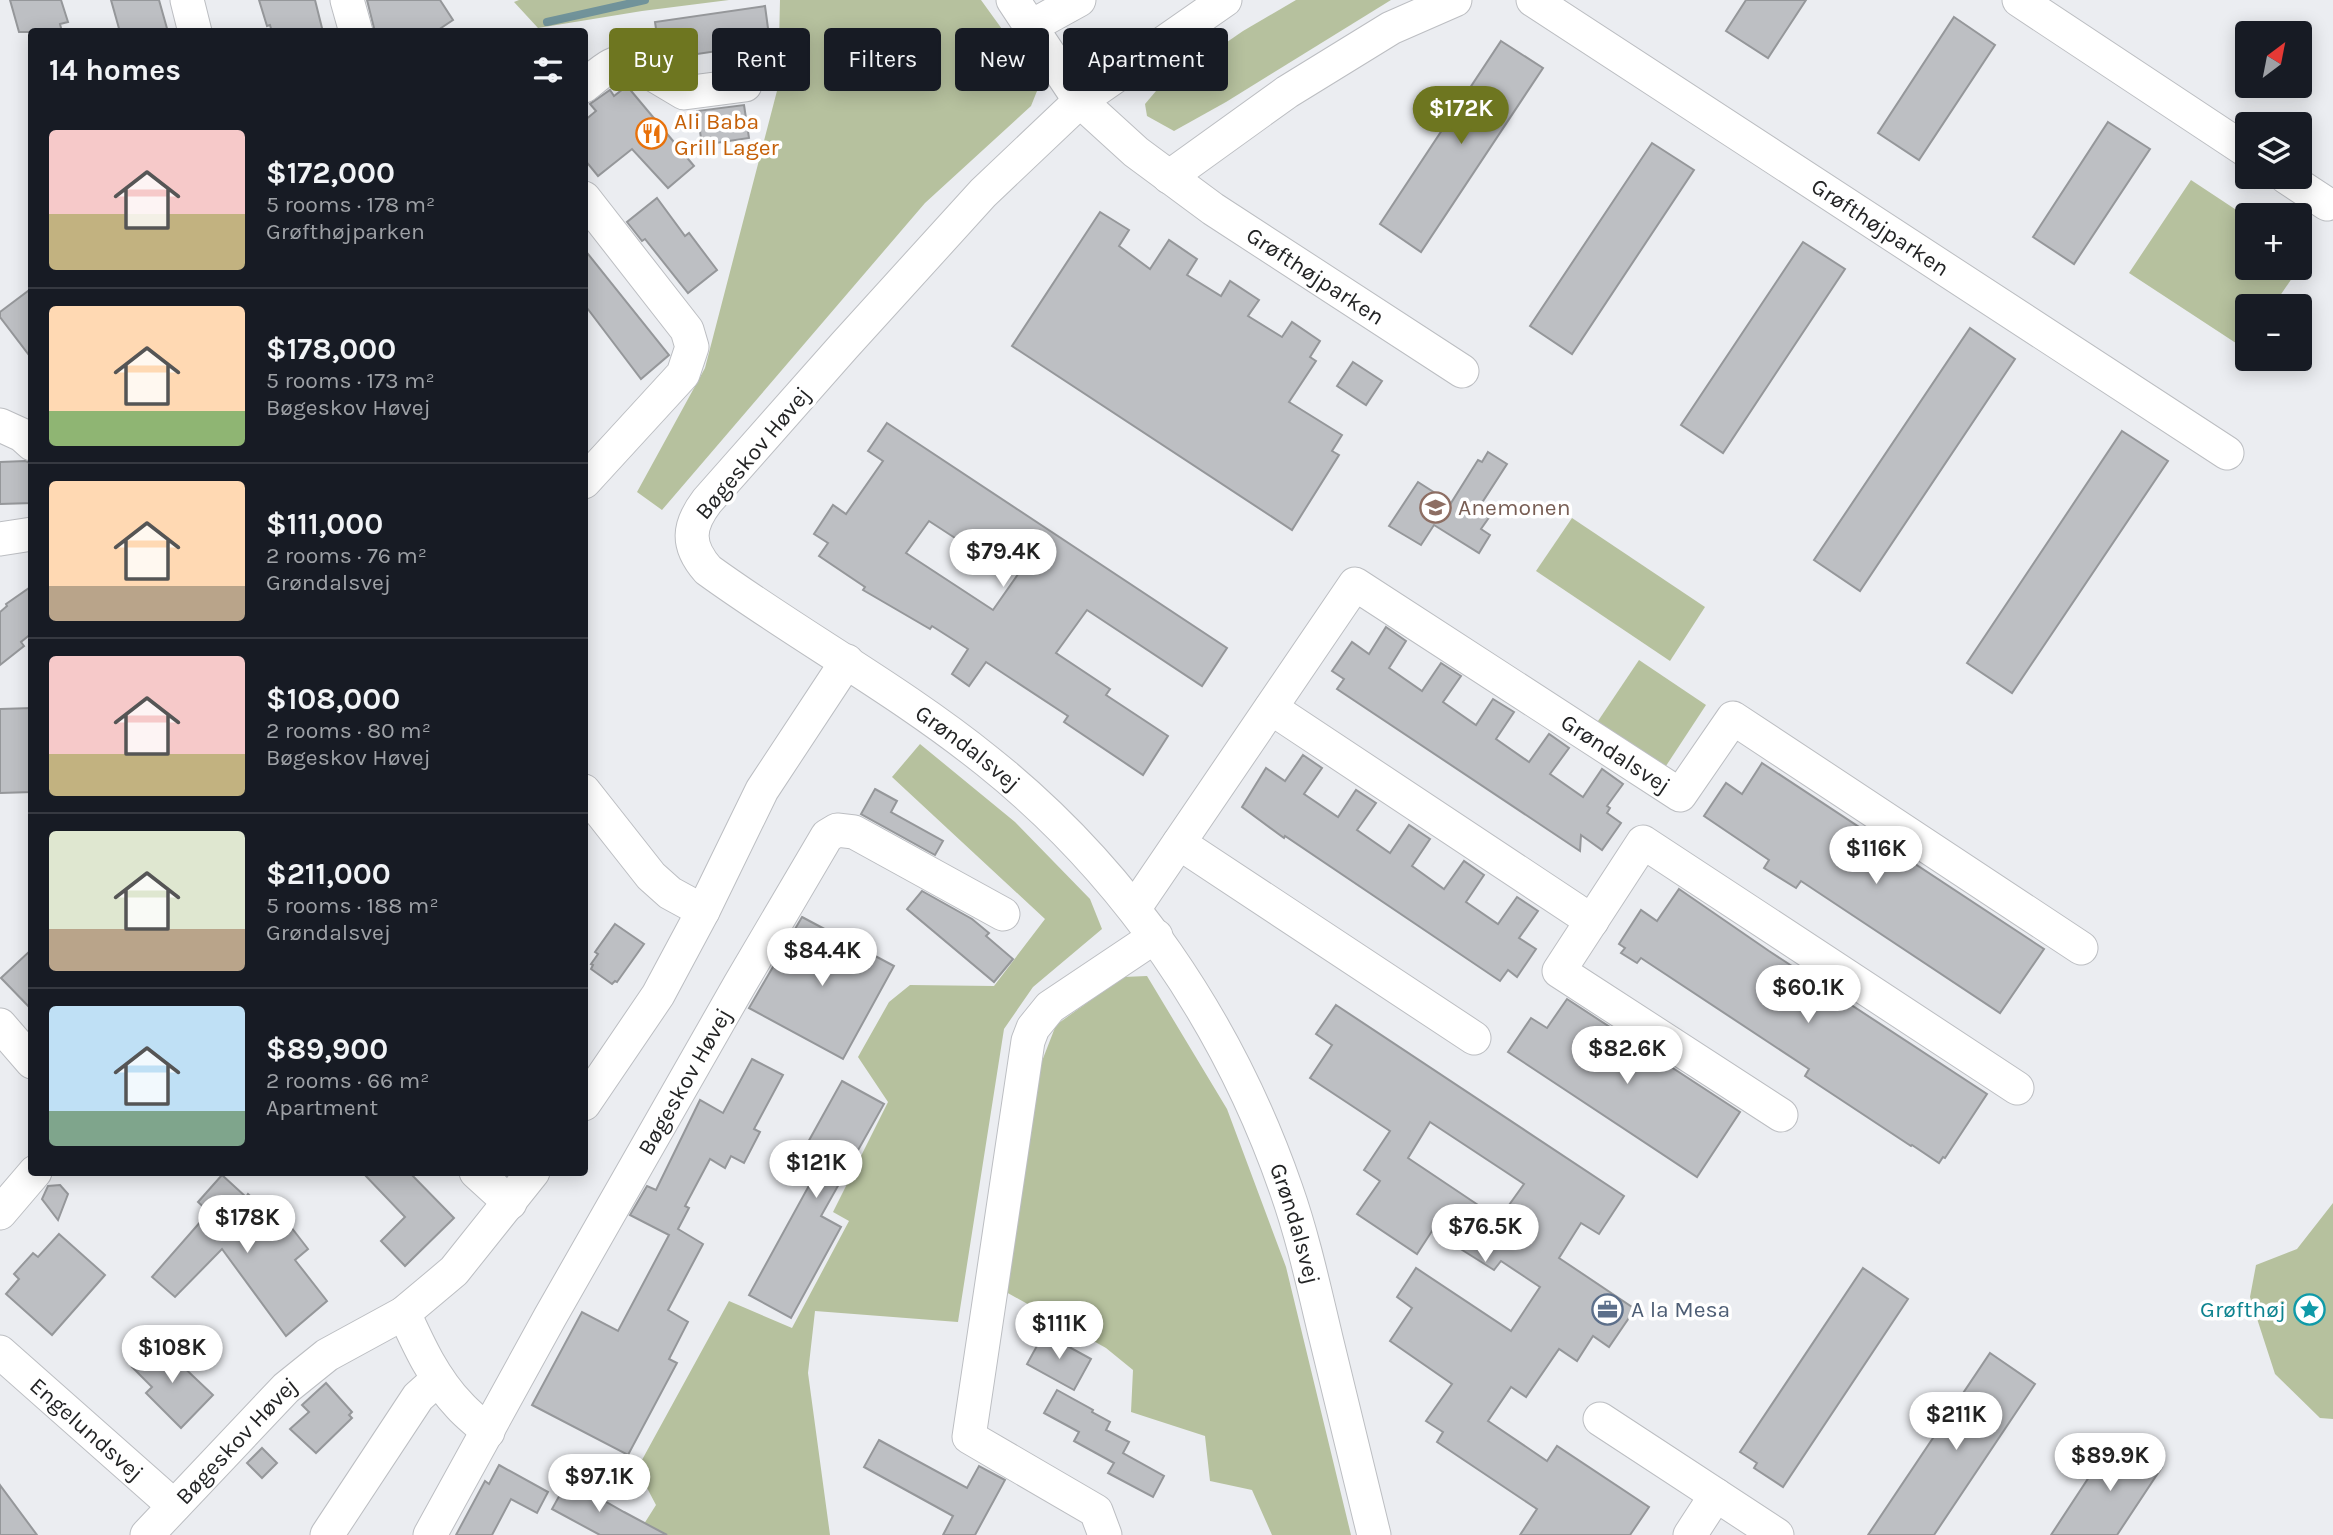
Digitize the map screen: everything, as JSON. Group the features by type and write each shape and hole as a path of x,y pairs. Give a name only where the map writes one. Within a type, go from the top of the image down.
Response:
{"street":[{"path":"187,0 194,28"},
{"path":"347,0 355,28"},
{"path":"1021,14 1079,0"},
{"name":"Bøgeskov Høvej","path":"847,661 708,570 696,553 692,540 692,525 698,513 983,193 1080,101 1225,0"},
{"path":"1169,177 1298,85 1391,28 1455,0"},
{"name":"Grøfthøjparken","path":"1533,0 2227,453"},
{"path":"2019,0 2235,143"},
{"name":"Grøfthøjparken","path":"1021,14 1080,101 1136,152 1213,209 1462,371"},
{"path":"588,83 624,60 684,93 712,89"},
{"path":"2304,189 2327,204"},
{"path":"588,203 687,330 692,347 683,374 588,478"},
{"path":"0,425 28,440"},
{"path":"0,539 28,535"},
{"name":"Grøndalsvej","path":"1134,909 1356,584 1680,795 1733,718 2081,948"},
{"path":"588,1098 658,995 703,911 762,790 847,661"},
{"name":"Grøndalsvej","path":"847,661 943,726 1017,786 1065,831 1156,936 1216,1031 1243,1084 1286,1190 1314,1290 1374,1535"},
{"path":"1271,708 1592,921"},
{"path":"588,796 651,876 670,893 703,911"},
{"name":"Bøgeskov Høvej","path":"430,1535 557,1305 827,836 837,830 854,832 1003,914"},
{"path":"1781,1115 1559,971 1643,842 2017,1088"},
{"path":"1179,843 1474,1038"},
{"path":"1105,1535 1096,1511 969,1437 1026,1055 1033,1028 1050,1007 1156,936"},
{"path":"0,1025 28,1057"},
{"path":"2,1206 31,1176"},
{"path":"480,1176 510,1203"},
{"name":"Bøgeskov Høvej","path":"147,1535 286,1388 327,1355 404,1313 454,1272 530,1176"},
{"path":"404,1313 438,1379 459,1405 488,1432"},
{"name":"Engelundsvej","path":"0,1352 174,1506"},
{"path":"327,1535 418,1397 438,1379"},
{"path":"1600,1419 1777,1535"},
{"path":"1690,1535 1716,1495"}],"green space":[{"path":"729,0 538,28 514,2"},
{"path":"780,0 981,0 1001,28 955,28 955,91 1037,91 1031,106 925,203 662,510 637,492 705,368 777,91 810,91 810,28 779,28"},
{"path":"1296,0 1391,0 1174,131 1147,116 1145,104 1156,91 1228,91 1228,41"},
{"path":"2191,180 2235,209 2235,280 2291,280 2281,294 2235,294 2235,342 2129,273"},
{"path":"1572,518 1705,607 1670,661 1536,571"},
{"path":"1639,660 1706,705 1662,772 1594,727"},
{"path":"920,744 1015,822 1090,899 1102,929 1033,987 1004,1029 958,1322 815,1311 808,1373 830,1535 637,1535 656,1505 637,1469 729,1301 792,1328 849,1221 833,1212 888,1102 858,1057 889,1002 910,985 994,986 1045,919 892,777"},
{"path":"1147,976 1227,1109 1286,1267 1351,1535 1272,1535 1252,1490 1210,1481 1205,1436 1131,1412 1133,1370 1106,1348 1006,1292 1042,1061 1056,1025 1123,977"},
{"path":"2333,1203 2333,1419 2320,1418 2275,1374 2250,1297 2256,1265 2297,1249"}],"building":[{"path":"10,0 61,0 68,22 60,24 61,28 28,28 28,32 19,32"},
{"path":"111,0 159,0 167,28 119,28"},
{"path":"259,0 315,0 322,28 271,28 270,25 267,26"},
{"path":"367,0 440,0 453,20 441,28 374,28"},
{"path":"1746,0 1806,0 1768,58 1726,31"},
{"path":"765,6 768,28 712,28 712,52 698,54 698,28 656,28 655,22"},
{"path":"1954,17 1995,45 1919,160 1878,133"},
{"path":"1501,41 1543,68 1421,252 1380,224"},
{"path":"611,91 614,96 620,91 631,91 694,166 668,188 632,149 598,176 588,164 588,118 596,111 590,104"},
{"path":"744,105 749,138 702,145 697,111"},
{"path":"2108,122 2150,149 2074,264 2033,237"},
{"path":"1652,143 1694,170 1572,354 1530,326"},
{"path":"657,198 685,236 689,233 717,270 688,293 645,239 642,241 627,222"},
{"path":"1100,212 1129,230 1119,246 1150,269 1169,240 1197,259 1187,275 1221,296 1230,281 1259,300 1248,316 1282,337 1292,322 1320,341 1310,357 1316,361 1289,402 1342,435 1332,451 1339,455 1292,530 1012,346"},
{"path":"1803,242 1845,269 1723,453 1681,425"},
{"path":"588,254 669,355 641,379 588,309"},
{"path":"28,291 28,354 0,317 0,312"},
{"path":"1970,328 2015,359 1860,591 1814,560"},
{"path":"1353,362 1382,381 1366,405 1337,386"},
{"path":"887,423 1227,648 1202,686 1087,610 1056,653 1110,689 1106,695 1168,736 1143,775 1064,722 1068,716 986,662 969,686 952,674 968,649 932,626 930,629 863,590 865,587 819,556 828,543 814,534 833,505 846,514 883,461 868,451","holes":["929,521 978,553 985,543 1023,567 993,610 906,553"]},
{"path":"2122,431 2168,461 2012,693 1967,663"},
{"path":"1488,452 1507,464 1478,509 1490,516 1481,529 1490,535 1479,553 1434,525 1421,545 1389,526 1418,482 1451,503 1478,460 1482,462"},
{"path":"0,462 28,462 28,503 0,504"},
{"path":"28,589 28,636 21,642 24,646 0,665 0,612 6,604"},
{"path":"1386,627 1406,641 1389,668 1422,691 1441,663 1461,676 1443,702 1476,725 1493,699 1514,712 1496,739 1529,762 1549,734 1569,748 1550,774 1583,797 1602,769 1623,784 1607,806 1610,808 1607,813 1621,823 1602,850 1581,835 1580,851 1337,689 1344,679 1332,671 1352,642 1369,654"},
{"path":"28,708 28,792 0,793 0,709"},
{"path":"1303,755 1322,768 1304,794 1338,817 1356,790 1376,803 1357,830 1390,853 1409,825 1430,839 1412,866 1444,889 1464,861 1484,875 1466,902 1498,924 1517,897 1538,911 1519,938 1536,949 1517,977 1508,970 1500,981 1285,836 1284,838 1242,807 1266,768 1285,781"},
{"path":"1762,763 2044,949 2000,1013 1801,881 1796,888 1764,868 1769,860 1704,816 1726,783 1742,794"},
{"path":"875,789 897,801 891,812 943,841 935,855 861,814"},
{"path":"1679,889 1987,1094 1945,1158 1939,1163 1911,1146 1805,1076 1809,1069 1641,958 1637,963 1621,953 1625,948 1619,944 1641,910 1657,921"},
{"path":"922,891 972,919 989,933 986,936 1013,959 994,982 907,909"},
{"path":"802,917 894,966 843,1059 749,1008"},
{"path":"615,924 644,944 617,982 612,984 591,969 591,964 598,954 595,952"},
{"path":"28,953 28,1006 1,978"},
{"path":"1567,999 1740,1112 1697,1177 1508,1052 1531,1018 1547,1028"},
{"path":"1336,1005 1624,1196 1599,1234 1581,1223 1559,1258 1635,1309 1609,1347 1593,1336 1577,1361 1559,1349 1526,1397 1511,1387 1488,1421 1547,1461 1557,1446 1649,1507 1630,1535 1520,1535 1537,1509 1437,1442 1443,1432 1426,1421 1452,1384 1390,1341 1412,1308 1397,1297 1416,1268 1511,1331 1540,1287 1501,1261 1494,1270 1432,1231 1417,1254 1357,1214 1380,1181 1364,1170 1390,1131 1310,1078 1332,1045 1316,1034","holes":["1430,1122 1524,1184 1499,1219 1408,1158"]},
{"path":"752,1059 783,1075 754,1129 760,1132 744,1163 731,1156 725,1168 710,1159 685,1206 689,1208 678,1229 703,1244 668,1310 688,1322 669,1359 677,1363 628,1455 532,1405 582,1312 618,1331 669,1235 630,1215 647,1186 656,1190 700,1100 723,1113"},
{"path":"842,1081 884,1104 821,1216 841,1227 791,1318 749,1295 811,1182 792,1171"},
{"path":"223,1176 276,1220 281,1214 308,1249 295,1260 327,1301 286,1336 222,1249 175,1297 152,1277 209,1212 198,1202"},
{"path":"366,1176 413,1176 454,1218 405,1266 381,1241 405,1217"},
{"path":"60,1185 68,1194 58,1220 42,1199 48,1186"},
{"path":"59,1234 105,1275 52,1335 6,1294 19,1279 14,1274 33,1253 38,1257"},
{"path":"1863,1268 1908,1299 1783,1487 1754,1468 1757,1463 1740,1452"},
{"path":"1044,1333 1091,1359 1074,1390 1027,1364"},
{"path":"156,1341 213,1395 181,1428 146,1393 152,1387 132,1367"},
{"path":"1990,1353 2035,1384 1934,1535 1868,1535"},
{"path":"326,1383 352,1412 349,1415 352,1418 316,1453 290,1429 309,1412 302,1405"},
{"path":"1057,1390 1110,1422 1106,1430 1129,1442 1123,1453 1164,1476 1153,1497 1108,1473 1114,1463 1074,1441 1079,1432 1044,1413"},
{"path":"2116,1436 2162,1467 2117,1535 2051,1535"},
{"path":"879,1440 967,1488 979,1466 1005,1480 975,1535 943,1535 953,1516 864,1467"},
{"path":"262,1448 277,1463 262,1478 247,1463"},
{"path":"499,1465 548,1492 537,1513 511,1499 492,1535 456,1535 485,1481 489,1484"},
{"path":"568,1480 667,1535 600,1535 552,1509"},
{"path":"0,1485 37,1535 0,1535"}],"waterway":[{"path":"547,22 645,0"}],"place":[{"name":"Ali Baba Grill Lager","path":"651,134"},
{"name":"Anemonen","path":"1435,507"},
{"name":"A la Mesa","path":"1608,1309"},
{"name":"Grøfthøj","path":"2309,1309"}]}
